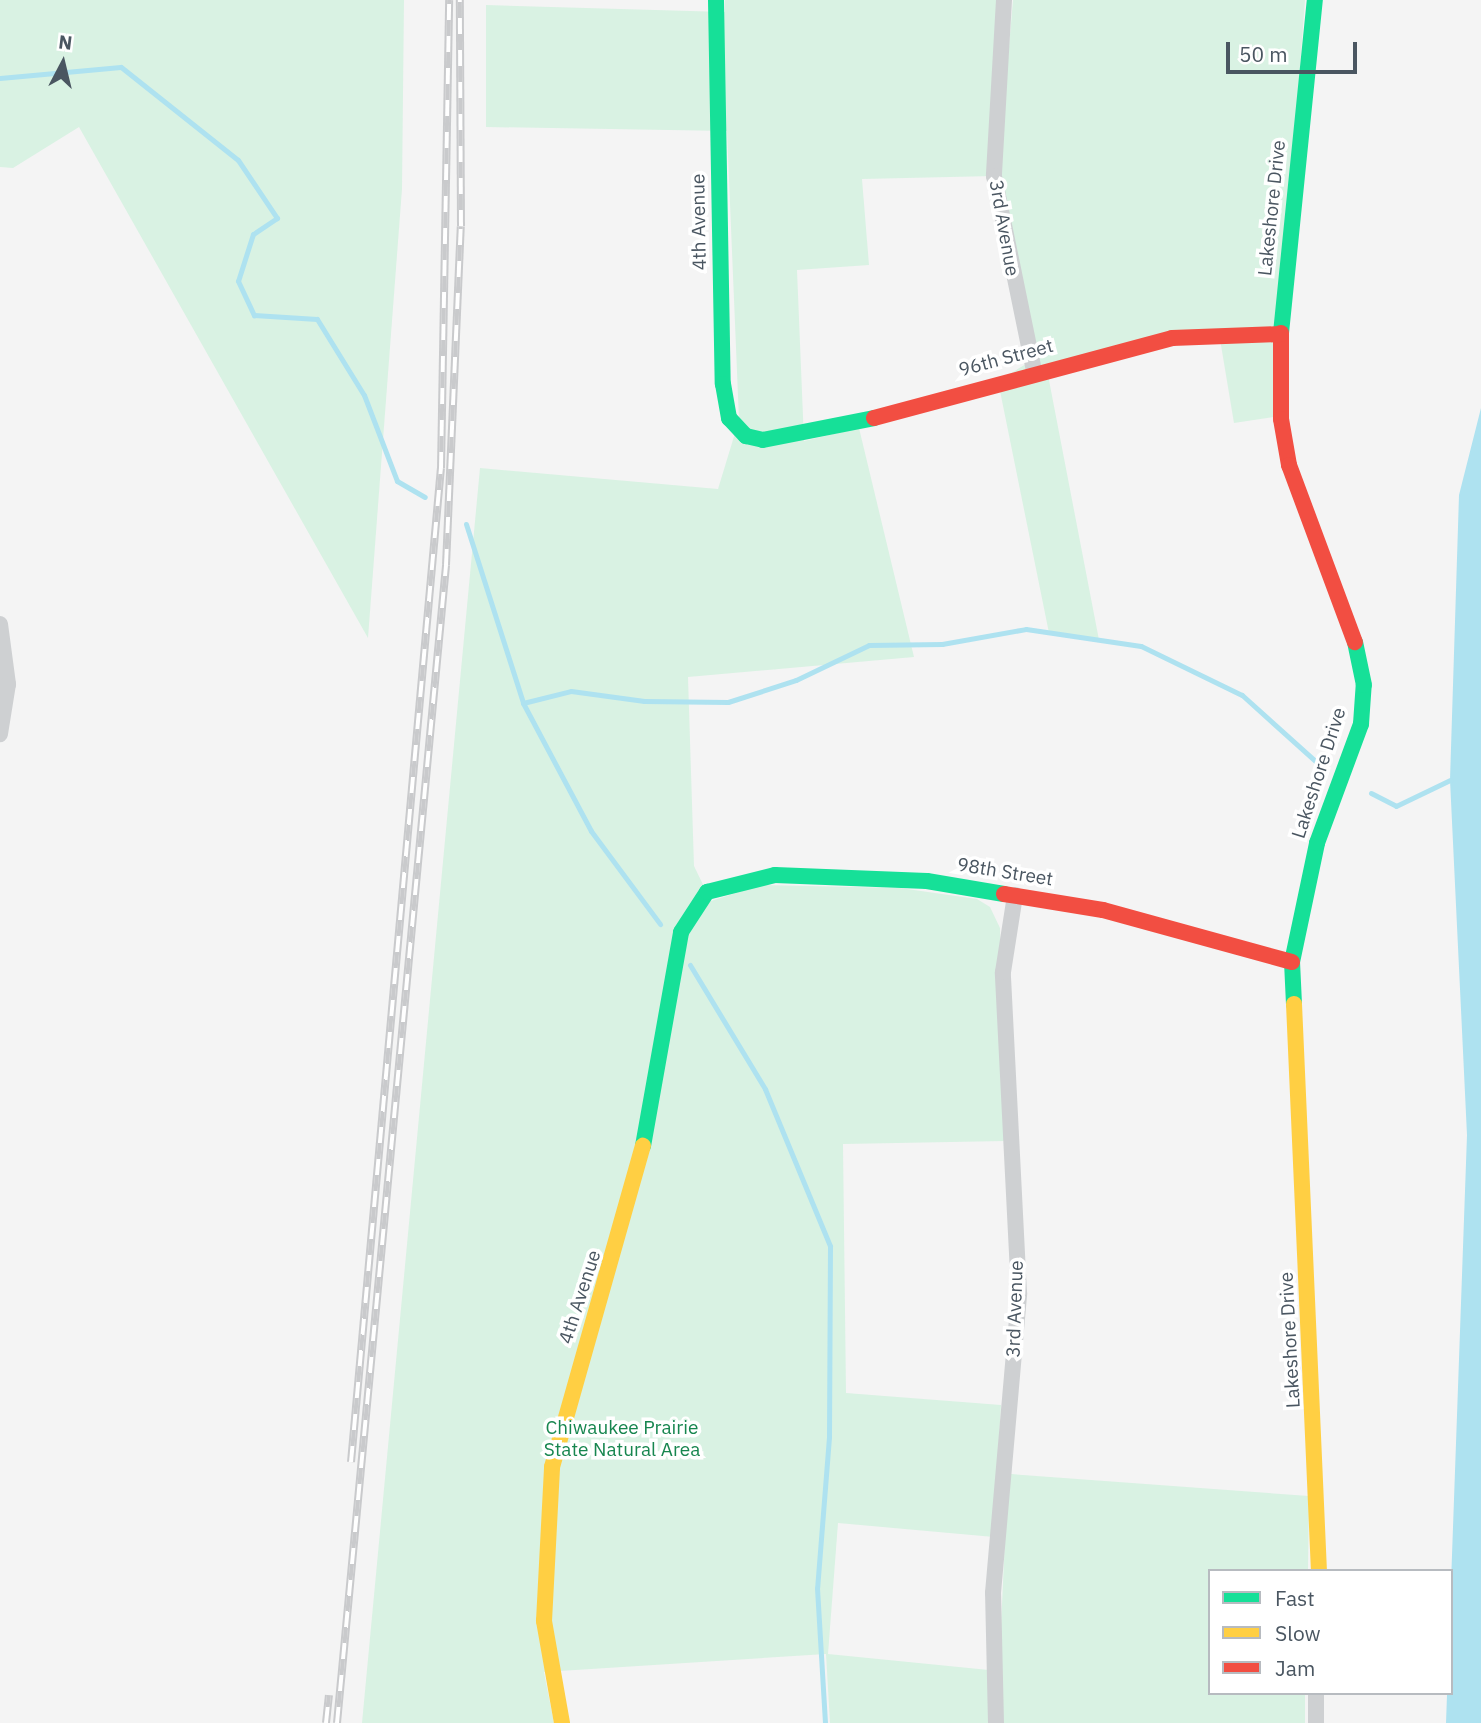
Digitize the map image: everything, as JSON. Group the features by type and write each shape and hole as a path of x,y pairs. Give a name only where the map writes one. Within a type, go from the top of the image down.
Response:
{"street":[{"name":"4th Avenue","path":"716,0 723,384 729,418 746,436"},
{"name":"3rd Avenue","path":"1004,0 994,176 1034,371"},
{"name":"Lakeshore Drive","path":"1315,0 1281,334 1283,442 1351,623 1364,685 1361,724 1317,843 1292,962 1319,1569"},
{"name":"96th Street","path":"746,436 763,440 824,430 1034,371 1172,338 1281,334"},
{"path":"0,624 9,684 0,734"},
{"name":"98th Street","path":"707,892 750,877 818,875 1015,895 1103,910 1292,962"},
{"name":"4th Avenue","path":"562,1723 544,1609 552,1467 637,1180 681,932 707,892"},
{"name":"3rd Avenue","path":"996,1723 993,1592 1019,1293 1003,972 1015,895"},
{"path":"1316,1695 1316,1723"}],"green space":[{"path":"0,0 404,0 402,189 368,638 79,127 13,168 0,167"},
{"name":"Chiwaukee Prairie State Natural Area","path":"725,0 999,0 994,176 862,179 869,265 797,270 804,441 859,428 914,657 688,677 694,866 711,901 761,885 900,888 977,899 990,907 1000,928 1005,1141 843,1144 846,1393 1001,1405 997,1473 1309,1496 1308,1569 1208,1569 1208,1695 1305,1695 1305,1723 830,1723 826,1654 544,1672 554,1723 362,1723 480,468 718,489 739,420 727,131 486,127 486,5 725,12","holes":["838,1523 1005,1538 999,1671 828,1654"]},
{"path":"1013,0 1305,0 1274,417 1234,423 1219,333 1048,375 1099,640 1049,633 998,381 1031,361 996,197"}],"water":[{"path":"1481,408 1481,1723 1446,1723 1447,1695 1453,1695 1452,1569 1467,1135 1450,780 1459,495"}],"waterway":[{"path":"0,78 121,67 238,160 277,218 253,234 238,281 254,315 317,319 364,395 397,481 425,497"},
{"path":"466,524 523,703 591,831 660,924"},
{"path":"523,703 571,691 644,701 728,702 796,680 869,645 942,644 1026,629 1141,646 1242,695 1323,768"},
{"path":"1371,793 1396,806 1450,780"},
{"path":"690,965 765,1089 830,1246 829,1437 817,1588 825,1723"}],"railway":[{"path":"351,1462 441,468 449,0"},
{"path":"337,1723 446,565 461,226 460,0"},
{"path":"326,1723 329,1695"}],"traffic: fast":[{"path":"716,0 723,384 729,418 746,436 763,440 874,418"},
{"path":"1281,333 1315,0"},
{"path":"1294,1004 1292,962 1317,843 1361,724 1364,685 1355,642"},
{"path":"643,1146 681,932 707,892 775,875 927,881 1004,894"}],"traffic: slow":[{"path":"1294,1004 1319,1569"},
{"path":"562,1723 544,1621 552,1467 643,1146"}],"traffic: jam":[{"path":"1281,333 1281,419 1289,465 1355,642"},
{"path":"874,418 1172,338 1281,334"},
{"path":"1004,894 1103,910 1292,962"}]}
